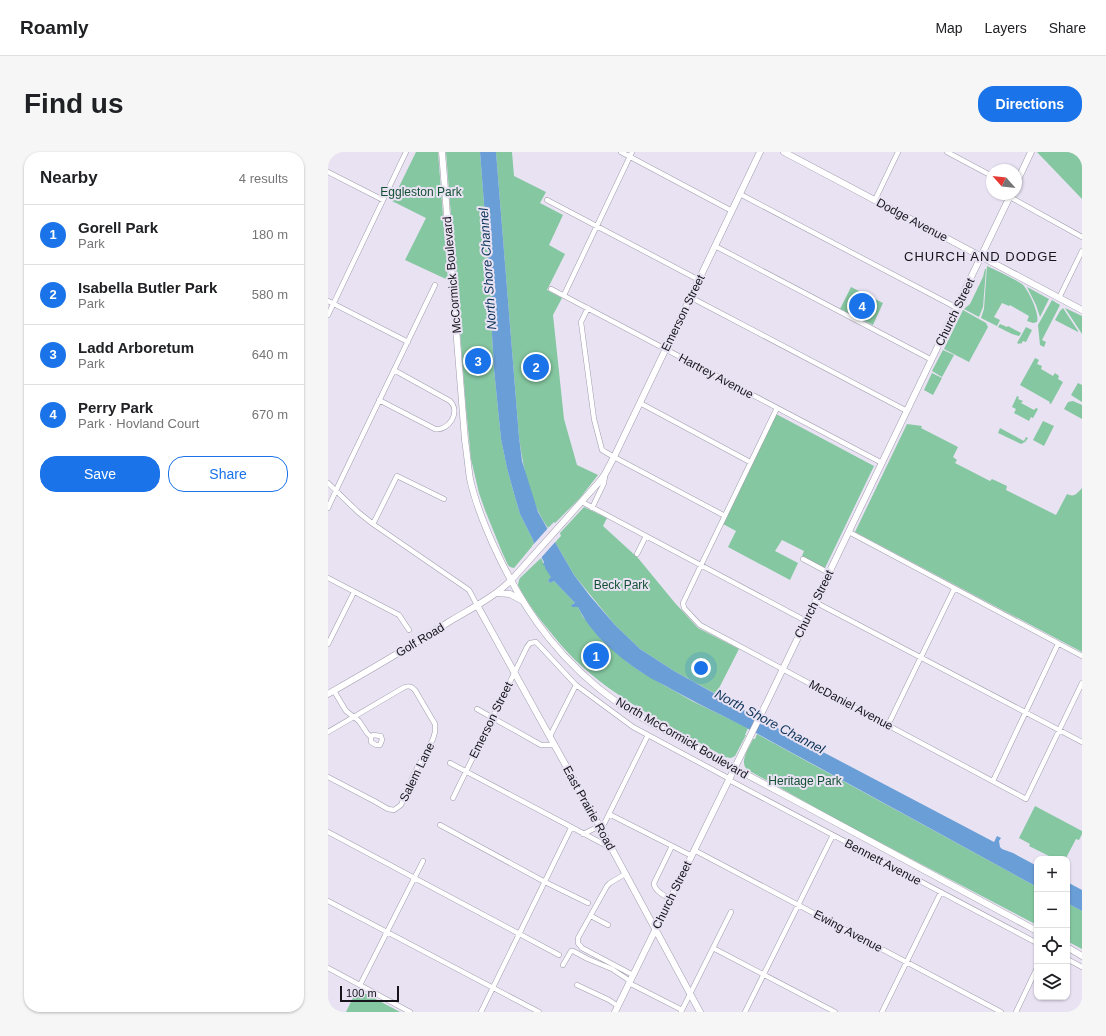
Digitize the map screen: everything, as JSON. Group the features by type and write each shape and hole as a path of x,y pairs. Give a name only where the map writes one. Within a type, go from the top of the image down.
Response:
{"main road":[{"name":"McCormick Boulevard","path":"442,152 457,348 468,465 480,512 510,582"},
{"name":"Emerson Street","path":"510,582 582,502 605,474 760,152"},
{"name":"Dodge Avenue","path":"784,152 1082,310"},
{"path":"1022,171 1031,152"},
{"name":"Church Street","path":"615,1012 783,669 1008,200"},
{"name":"Golf Road","path":"328,694 477,605 510,582"},
{"name":"North McCormick Boulevard","path":"510,582 544,634 589,680 619,703 664,730 1034,929"},
{"path":"496,593 510,594 523,602"},
{"name":"East Prairie Road","path":"477,605 700,1012"},
{"path":"1070,950 1082,956"}],"street":[{"path":"328,315 406,152"},
{"path":"621,152 631,154 732,212"},
{"path":"875,200 898,152"},
{"path":"947,152 986,173"},
{"path":"564,295 631,154"},
{"path":"328,172 383,200"},
{"path":"740,194 956,308"},
{"path":"547,200 699,280"},
{"path":"1017,200 1082,237"},
{"path":"715,246 932,360"},
{"path":"1059,298 1082,251"},
{"path":"328,508 435,285"},
{"name":"Hartrey Avenue","path":"551,289 882,463"},
{"path":"690,297 907,411"},
{"path":"328,300 408,342"},
{"path":"588,308 581,322 594,419 602,450 725,516"},
{"path":"379,400 435,429 445,427 453,419 454,407 450,401 394,370"},
{"path":"640,403 750,462"},
{"path":"701,565 776,408"},
{"name":"Emerson Street","path":"592,508 604,483 605,474"},
{"path":"373,524 398,476 444,499"},
{"path":"328,483 358,512 373,524 469,590 477,605"},
{"path":"582,502 806,621"},
{"path":"849,532 1082,656"},
{"path":"637,554 646,536"},
{"path":"803,559 829,573"},
{"name":"McDaniel Avenue","path":"701,565 683,604 684,608 700,625 1026,798 1059,730"},
{"path":"328,578 399,615 409,630"},
{"path":"888,725 954,589"},
{"path":"328,644 354,592"},
{"path":"815,602 1082,742"},
{"name":"Bennett Avenue","path":"530,643 536,642 576,685 633,727 729,780 1034,941"},
{"name":"Emerson Street","path":"452,798 514,672 530,643"},
{"path":"993,781 1058,644"},
{"path":"1059,730 1082,682"},
{"path":"550,736 576,685"},
{"name":"Salem Lane","path":"328,732 403,688 410,686 415,690 435,724 434,735 414,774 402,803 396,809 388,810 328,777"},
{"path":"334,691 346,711 359,721 371,737"},
{"path":"477,709 541,744 554,745"},
{"path":"582,834 604,824 648,735"},
{"path":"450,763 612,849"},
{"name":"Ewing Avenue","path":"609,814 672,846 693,853 798,905 1001,1012"},
{"path":"440,825 545,882 588,903"},
{"path":"481,1012 572,828"},
{"path":"328,832 560,955"},
{"path":"745,1012 834,835"},
{"path":"670,899 657,891 654,887 654,883 672,846"},
{"path":"360,986 423,861"},
{"path":"625,874 610,883 578,938 578,943 582,948 633,975"},
{"path":"882,1012 941,892"},
{"path":"328,901 539,1012"},
{"path":"563,965 571,951 573,951 612,969 630,982 682,1011 731,912"},
{"path":"591,916 608,925"},
{"path":"713,948 835,1012"},
{"path":"1070,961 1082,967"},
{"path":"328,968 410,1012"},
{"path":"1016,1012 1034,974"},
{"path":"577,985 609,1000 618,1006"}],"green space":[{"name":"Eggleston Park","path":"416,152 438,152 448,280 405,260 426,218 392,201"},
{"path":"446,152 480,152 489,268 491,273 494,369 501,439 507,468 520,514 534,544 514,568 508,565 485,510 479,493 471,459"},
{"path":"496,152 512,152 514,176 546,192 540,203 563,215 549,245 565,254 547,290 562,298 553,315 564,419 577,465 598,475 580,498 548,528 536,507 528,484 519,437"},
{"path":"1037,152 1082,152 1082,199"},
{"path":"987,266 1022,284 1030,296 1037,313 1037,322 1033,323 1027,321 1029,316 1010,305 1009,306 1002,303 994,317 1000,320 997,326 981,318 984,309"},
{"path":"985,269 983,307 979,317 964,309 970,304 983,277"},
{"path":"851,287 883,303 873,325 840,309"},
{"path":"1027,287 1049,299 1040,317 1036,305"},
{"path":"1052,300 1060,305 1042,340 1046,342 1044,347 1040,345 1038,325"},
{"path":"1063,308 1078,331 1078,332 1055,320"},
{"path":"1065,308 1082,316 1082,334"},
{"path":"963,310 986,323 988,327 969,362 944,349"},
{"path":"1000,324 1007,327 1008,326 1021,333 1019,336 1012,334 998,327"},
{"path":"1026,327 1032,330 1026,342 1023,341 1019,344 1017,343"},
{"path":"943,350 954,355 942,377 932,371"},
{"path":"1035,358 1039,360 1037,364 1042,366 1041,369 1053,376 1055,373 1059,376 1058,379 1063,382 1051,404 1020,385"},
{"path":"932,373 942,378 933,395 924,390"},
{"path":"1078,383 1082,385 1082,402 1071,395"},
{"path":"1017,396 1019,397 1018,399 1023,401 1021,403 1034,410 1036,408 1038,409 1033,418 1031,417 1029,421 1014,413 1016,409 1012,407"},
{"path":"1073,401 1082,405 1082,419 1064,409 1068,402"},
{"path":"776,414 874,466 825,568 802,556 804,551 782,540 775,551 798,563 790,580 728,547 736,531 723,524"},
{"path":"1043,421 1054,426 1044,446 1033,440"},
{"path":"907,424 922,426 921,428 958,447 953,457 957,460 955,463 990,481 992,479 1007,486 1006,490 1056,515 1067,494 1074,495 1082,488 1082,652 855,532"},
{"path":"1000,428 1024,441 1026,437 1028,438 1021,444 998,433"},
{"name":"Beck Park","path":"584,507 607,518 603,526 638,558 698,628 739,649 716,694 674,671 640,649 615,625 574,575 555,542 561,536 560,533"},
{"path":"541,558 552,577 548,580 550,583 554,581 575,603 571,605 578,607 583,617 627,662 641,672 692,701 748,728 735,756 731,758 725,757 647,713 609,688 575,660 539,618 518,585 520,578"},
{"name":"Heritage Park","path":"757,734 1034,885 1034,923 841,822 748,770 745,767 744,759 753,739 755,739"},
{"path":"1035,806 1082,831 1079,840 1076,839 1067,856 1049,856 1029,846 1030,844 1019,838"},
{"path":"1070,905 1082,911 1082,949 1070,943"},
{"path":"357,989 400,1012 346,1012"}],"water":[{"path":"480,152 496,152 522,461 538,512 574,575 615,625 640,649 674,671 764,721 994,842 997,836 1001,838 999,841 1002,849 1034,864 1034,885 758,734 646,676 605,643 583,617 578,607 572,607 571,605 575,603 554,581 550,583 548,580 551,577 543,565 544,562 520,514 507,468 501,439 494,369 491,273 489,268"},
{"path":"1070,884 1082,890 1082,911 1070,905"}],"pier":[{"path":"549,527 557,540 540,559 532,546"}],"place":[{"name":"Perry Park","path":"862,306"},
{"name":"Ladd Arboretum","path":"478,361"},
{"name":"Isabella Butler Park","path":"536,367"},
{"name":"Gorell Park","path":"596,656"}],"district":[{"name":"CHURCH AND DODGE","path":"981,256"}],"water label":[{"name":"North Shore Channel","path":"487,269"},
{"name":"North Shore Channel","path":"770,721"}]}
